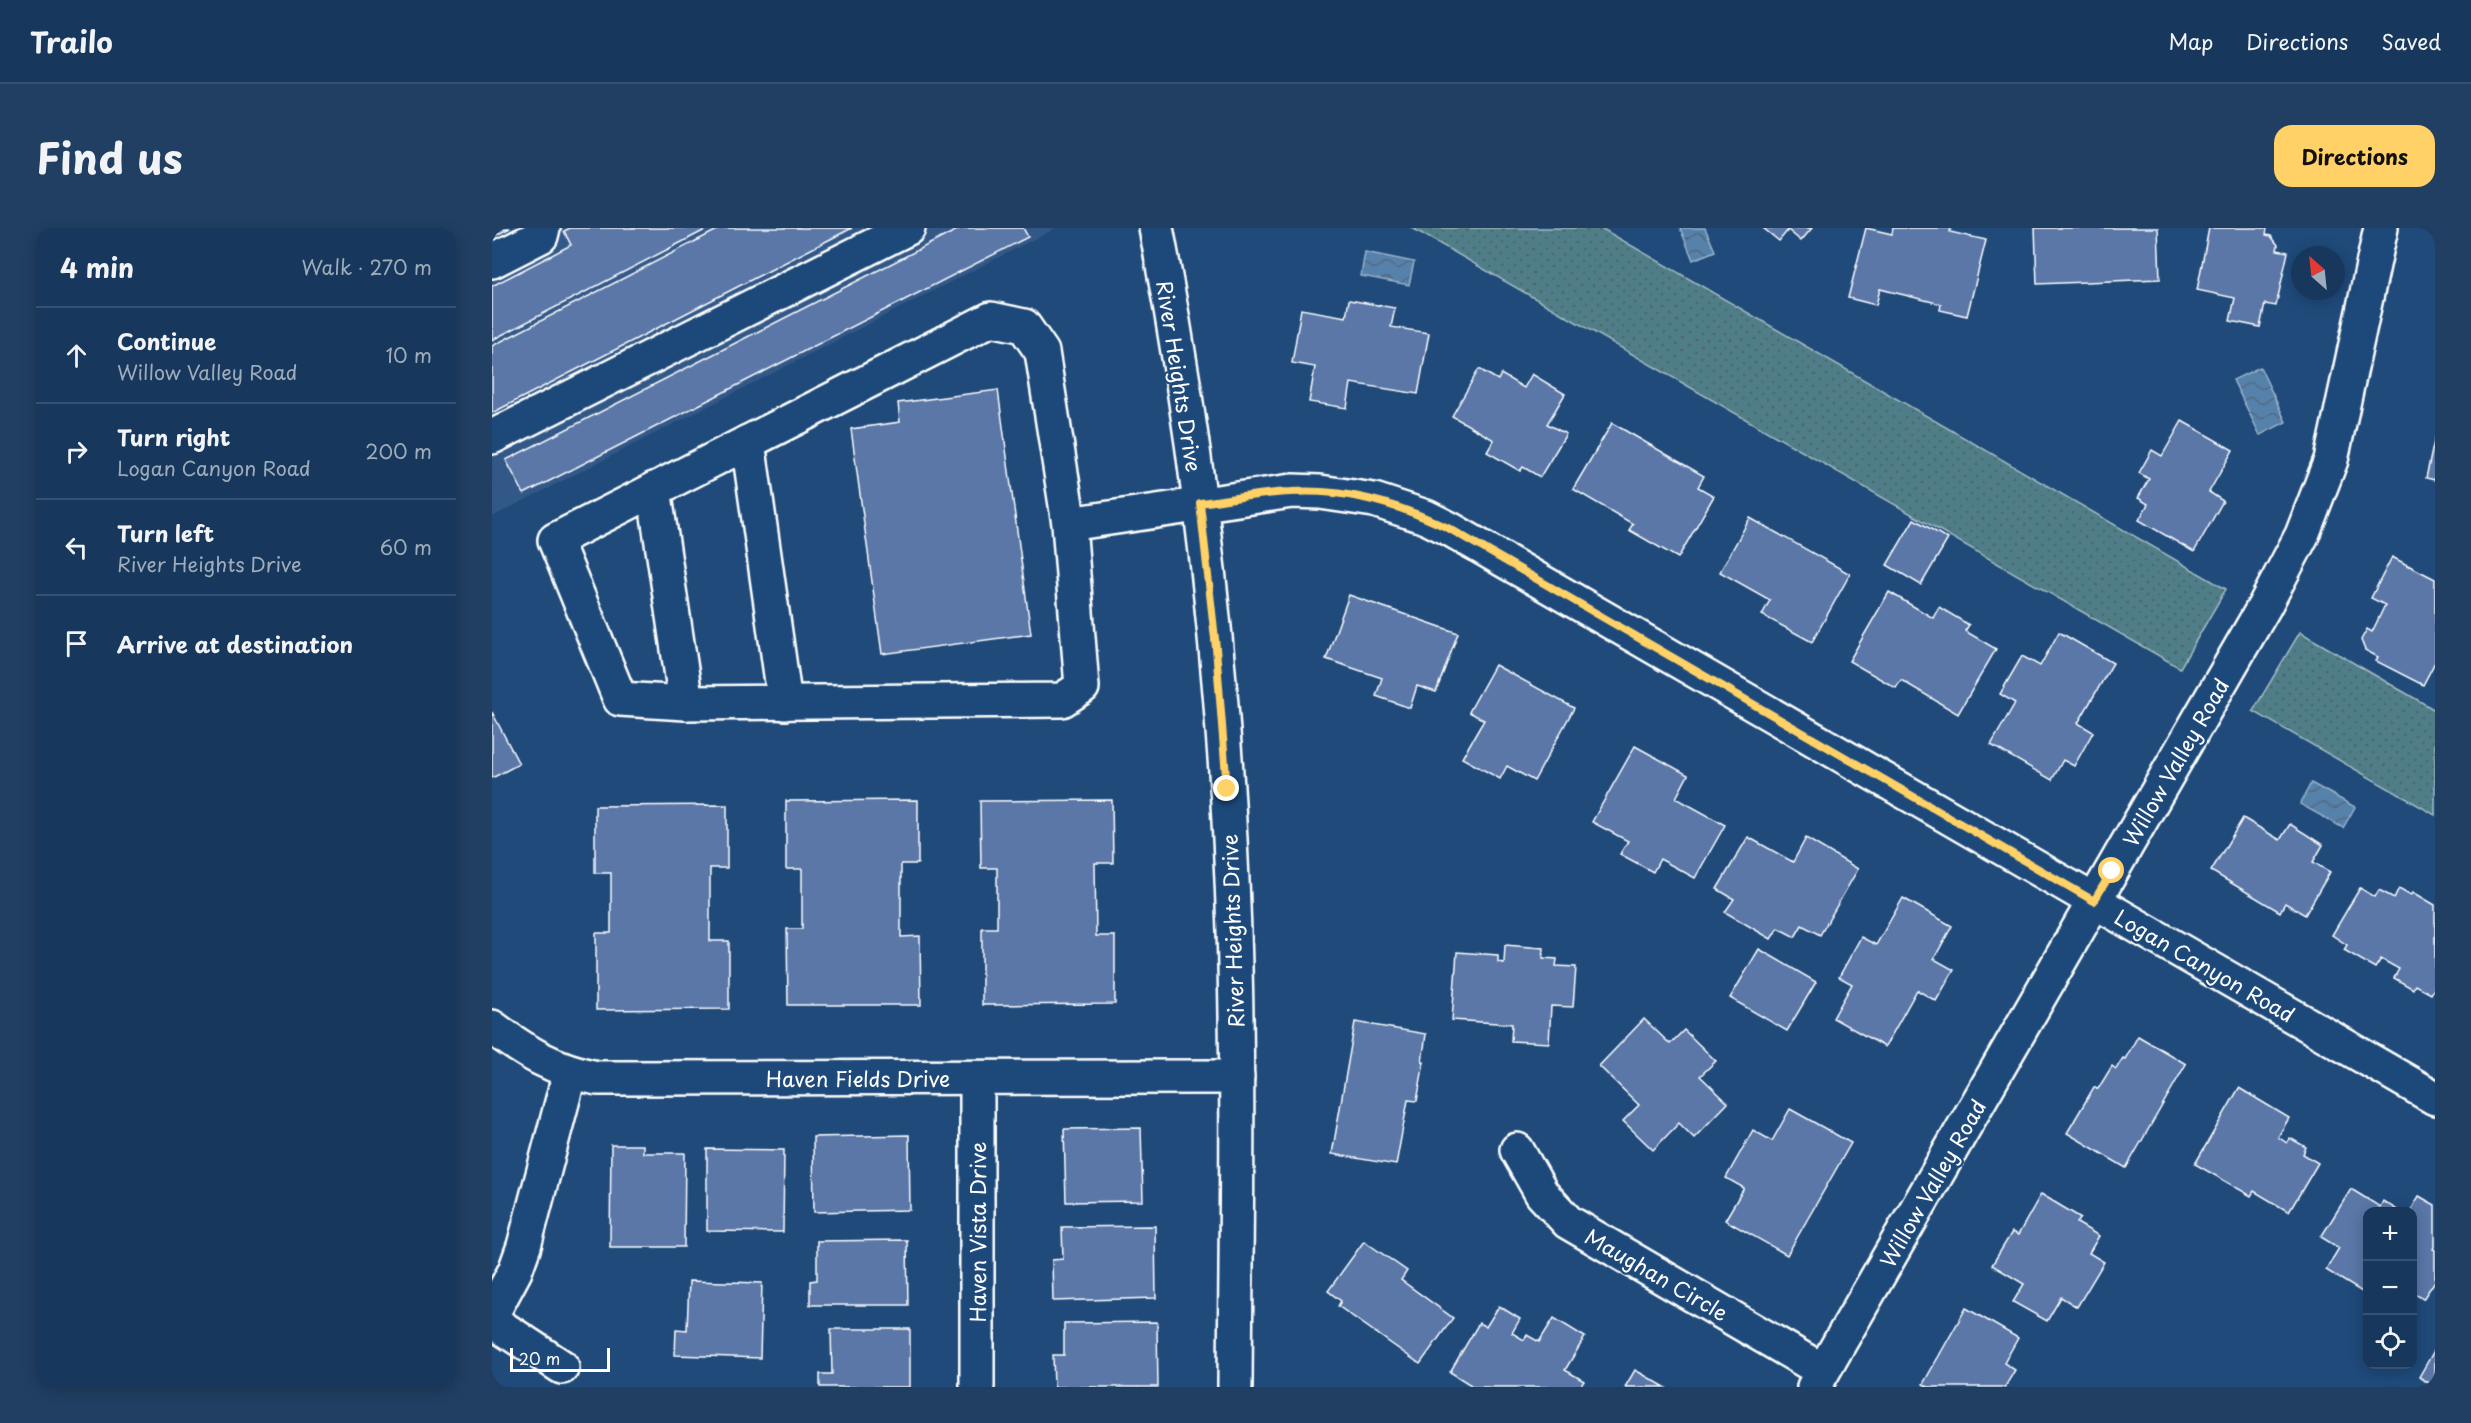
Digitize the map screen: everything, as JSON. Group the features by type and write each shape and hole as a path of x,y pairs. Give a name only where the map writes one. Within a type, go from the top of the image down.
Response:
{"street":[{"path":"492,261 541,236 543,228"},
{"path":"492,437 908,228"},
{"name":"River Heights Drive","path":"1156,228 1176,338 1200,503 1216,648 1227,789 1234,931 1237,1077 1235,1387"},
{"name":"Willow Valley Road","path":"1819,1379 2264,607 2314,507 2331,459 2381,228"},
{"path":"991,319 1024,326 1042,352 1069,524 1082,687 1062,700 687,704 620,699 555,540 654,489 991,319"},
{"path":"748,442 785,702"},
{"path":"654,489 687,704"},
{"name":"Logan Canyon Road","path":"1069,524 1281,492 1320,492 1374,500 1426,517 2435,1098"},
{"name":"Haven Fields Drive","path":"492,1027 536,1057 570,1072 597,1078 1237,1077"},
{"path":"492,1314 515,1271 524,1246 570,1072"},
{"name":"Haven Vista Drive","path":"977,1078 977,1387"},
{"name":"Maughan Circle","path":"1517,1150 1542,1194 1568,1222 1819,1379"},
{"path":"492,1321 562,1367"}],"shaded area":[{"path":"492,228 1056,228 492,517"}],"green space":[{"path":"1412,228 1601,228 2226,589 2180,668"},
{"path":"2300,632 2435,710 2435,815 2253,711"}],"water":[{"path":"1680,228 1705,228 1715,251 1693,260"},
{"path":"1365,252 1414,262 1409,285 1361,276"},
{"path":"2260,367 2286,422 2260,435 2233,380"},
{"path":"2311,783 2355,807 2343,828 2300,804"}],"building":[{"path":"492,228 510,228 492,237"},
{"path":"570,228 709,228 492,340 492,286 571,245 564,231"},
{"path":"721,228 852,228 492,413 492,346"},
{"path":"961,228 1023,228 1028,237 524,494 506,460"},
{"path":"1763,228 1812,228 1801,241 1788,230 1779,241"},
{"path":"1866,228 1892,234 1893,228 1951,228 1950,232 1986,240 1967,316 1940,310 1941,304 1880,289 1876,305 1848,298"},
{"path":"2035,228 2158,228 2160,279 2037,284"},
{"path":"2209,228 2267,228 2266,235 2271,236 2278,245 2277,250 2288,252 2276,306 2265,304 2260,327 2230,321 2235,298 2197,290"},
{"path":"1349,300 1395,308 1391,327 1429,333 1418,394 1351,383 1347,408 1309,402 1315,367 1292,363 1301,309 1346,317"},
{"path":"1479,369 1498,380 1501,374 1524,388 1532,374 1565,394 1547,424 1566,434 1540,477 1523,467 1520,471 1487,452 1494,440 1452,416"},
{"path":"998,390 1031,634 882,654 851,429 900,422 898,403"},
{"path":"2182,421 2233,450 2209,492 2223,501 2194,552 2139,520 2148,504 2138,498 2149,479 2139,473 2152,450 2162,456"},
{"path":"1612,423 1704,476 1698,487 1714,496 1678,558 1629,530 1633,524 1573,489"},
{"path":"2435,437 2435,480 2426,478"},
{"path":"1750,518 1850,574 1812,642 1762,615 1770,600 1720,572"},
{"path":"1914,519 1948,539 1921,585 1887,565"},
{"path":"2392,557 2435,579 2435,662 2423,685 2376,661 2378,657 2365,650 2361,640 2367,629 2372,632 2385,605 2371,598"},
{"path":"1889,592 1933,618 1939,607 1969,625 1965,631 1996,649 1958,714 1901,680 1896,688 1849,661"},
{"path":"1349,595 1458,633 1436,692 1417,686 1410,708 1376,696 1382,678 1326,659"},
{"path":"2059,632 2113,663 2078,723 2093,732 2074,766 2063,760 2052,780 1991,745 2015,703 2000,694 2022,656 2040,666"},
{"path":"1495,665 1574,708 1534,781 1507,766 1500,779 1462,758 1484,720 1469,712"},
{"path":"492,712 519,764 492,778"},
{"path":"1635,746 1688,775 1676,798 1725,825 1695,878 1660,859 1653,872 1620,854 1628,841 1592,822"},
{"path":"918,800 918,864 901,864 901,937 920,936 921,1005 788,1005 787,929 802,929 802,869 786,869 786,801"},
{"path":"1112,800 1113,863 1095,863 1096,936 1115,936 1115,1004 982,1005 982,928 997,928 997,868 981,868 980,801"},
{"path":"727,805 727,868 710,868 710,941 729,941 729,1009 596,1010 596,933 611,933 611,873 595,873 595,806"},
{"path":"2243,818 2280,840 2290,824 2323,845 2313,862 2330,872 2305,915 2285,903 2280,912 2211,871"},
{"path":"1748,837 1793,862 1806,838 1858,869 1820,935 1802,925 1795,937 1778,928 1771,939 1725,912 1734,899 1717,889"},
{"path":"2360,888 2375,897 2379,890 2394,898 2399,888 2411,895 2413,892 2435,905 2435,987 2431,994 2415,985 2413,989 2394,978 2399,969 2381,959 2375,968 2344,950 2347,945 2332,935"},
{"path":"1903,898 1952,926 1934,959 1954,970 1936,1001 1917,990 1885,1047 1833,1018 1852,984 1839,977 1861,937 1876,945"},
{"path":"1505,945 1544,948 1543,958 1557,959 1556,966 1576,967 1573,1007 1551,1006 1549,1043 1511,1041 1512,1024 1452,1020 1457,952 1498,955 1498,962 1504,963"},
{"path":"1759,949 1816,982 1787,1031 1730,998"},
{"path":"1644,1019 1670,1044 1684,1030 1716,1061 1700,1076 1728,1103 1694,1138 1679,1123 1653,1150 1623,1121 1639,1105 1599,1066"},
{"path":"1355,1022 1426,1034 1417,1101 1408,1100 1396,1165 1332,1154"},
{"path":"2138,1036 2186,1064 2126,1168 2067,1133 2094,1087 2098,1089 2112,1066 2116,1069 2123,1058 2125,1059"},
{"path":"2239,1088 2289,1118 2278,1137 2287,1143 2290,1138 2306,1147 2303,1154 2318,1163 2289,1212 2254,1191 2251,1196 2195,1164"},
{"path":"1790,1109 1851,1143 1787,1255 1725,1220 1744,1188 1726,1178 1753,1130 1772,1141"},
{"path":"1141,1128 1143,1201 1066,1202 1064,1129"},
{"path":"909,1135 910,1210 814,1212 813,1137"},
{"path":"611,1145 643,1145 643,1153 685,1153 684,1247 610,1247"},
{"path":"707,1149 784,1150 783,1232 707,1231"},
{"path":"2351,1189 2380,1207 2363,1207 2362,1292 2326,1270 2339,1248 2321,1237"},
{"path":"2041,1194 2081,1218 2077,1223 2099,1236 2089,1253 2104,1262 2077,1307 2061,1297 2047,1321 2013,1302 2024,1284 1992,1265 2012,1232 2018,1235"},
{"path":"2419,1196 2435,1205 2435,1245 2433,1249 2435,1250 2435,1281 2423,1299 2417,1295 2417,1207 2413,1207"},
{"path":"2383,1201 2393,1207 2380,1207"},
{"path":"1155,1226 1156,1298 1053,1301 1052,1260 1063,1259 1062,1227"},
{"path":"907,1240 908,1305 810,1305 810,1281 817,1280 817,1241"},
{"path":"1364,1241 1407,1271 1401,1280 1453,1318 1420,1364 1338,1306 1341,1301 1328,1291"},
{"path":"689,1281 762,1283 760,1358 675,1355 676,1329 687,1330"},
{"path":"1499,1306 1520,1319 1512,1333 1524,1340 1527,1335 1539,1342 1554,1318 1585,1337 1565,1370 1584,1381 1580,1387 1474,1387 1450,1372 1479,1323 1486,1327"},
{"path":"1966,1308 2018,1338 2004,1363 2015,1370 2005,1387 1928,1387 1923,1384"},
{"path":"1157,1322 1158,1387 1054,1387 1053,1355 1064,1355 1064,1323"},
{"path":"831,1329 910,1329 910,1387 820,1387 820,1374 832,1374"},
{"path":"2435,1349 2435,1387 2419,1377"},
{"path":"1635,1370 1665,1387 1625,1387"}],"route":[{"path":"1227,789 1216,648 1200,503 1292,491 1320,492 1374,500 1400,507 1450,529 2094,901 2112,871"}]}
